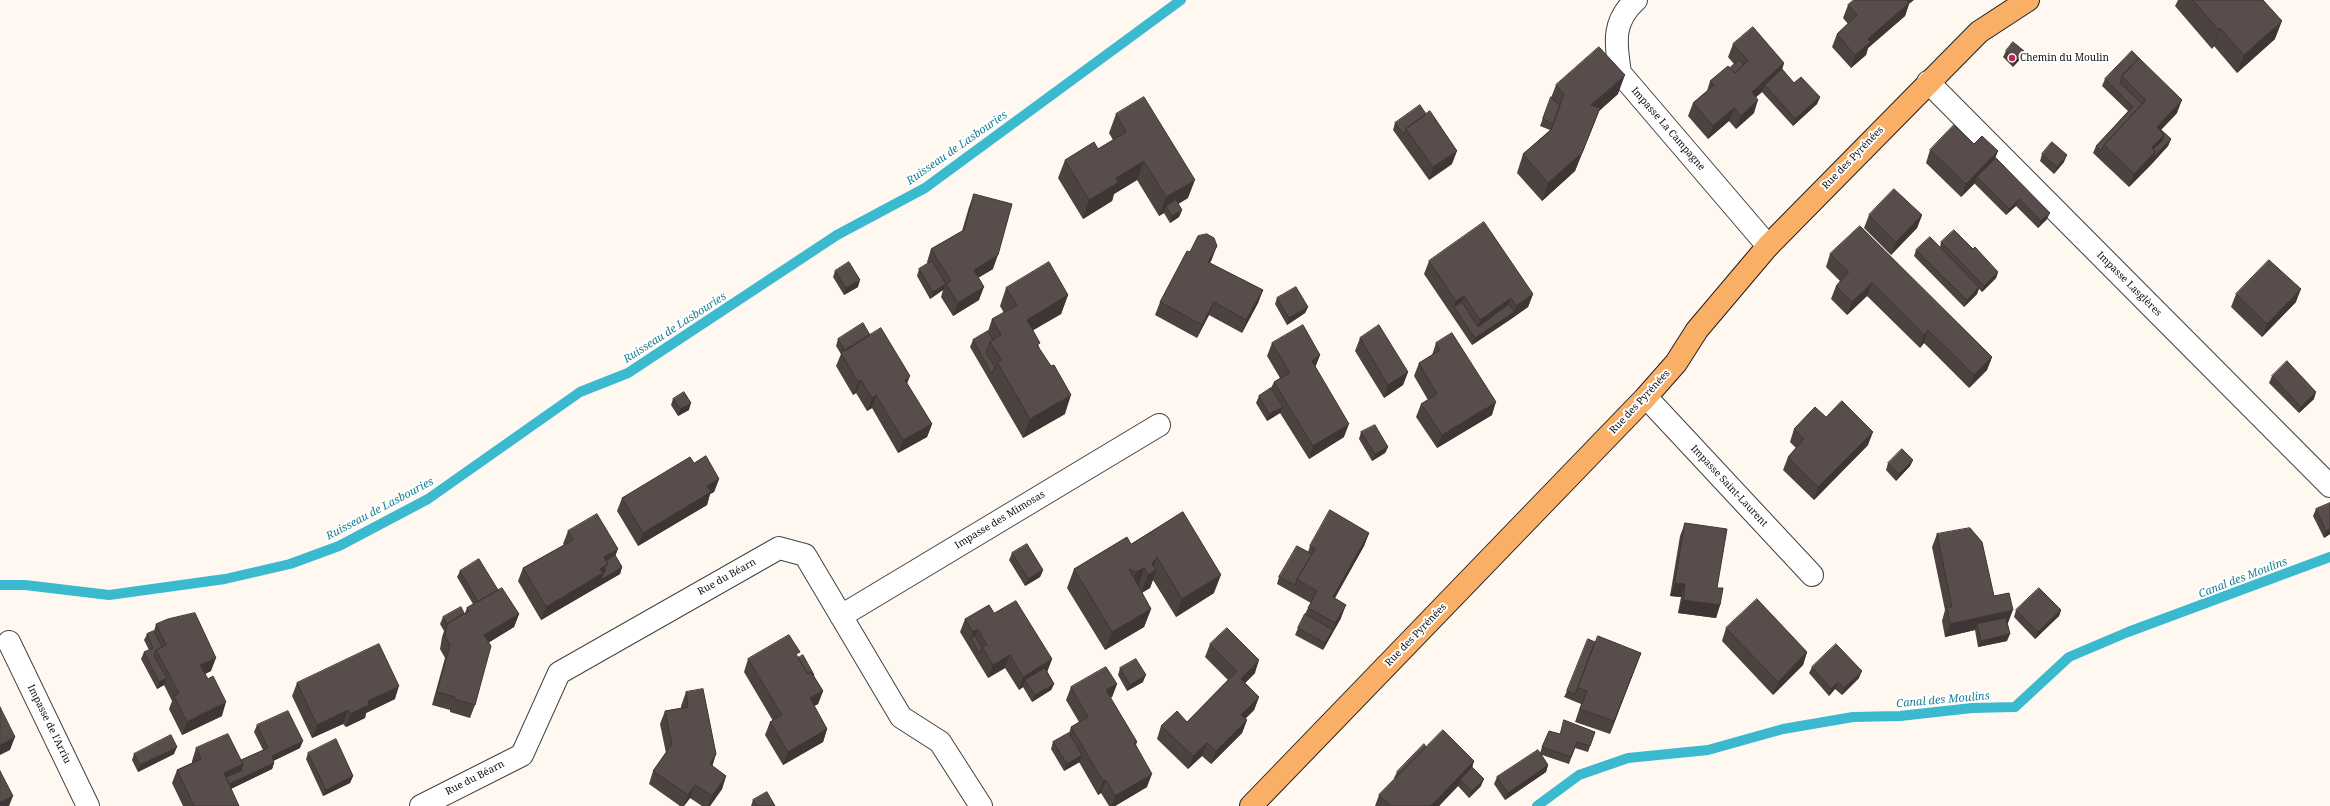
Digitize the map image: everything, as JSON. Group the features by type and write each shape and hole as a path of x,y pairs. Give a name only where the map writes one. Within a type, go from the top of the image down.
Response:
{"main road":[{"name":"Rue des Pyrénées","path":"1251,806 1646,397 1676,363 1697,330 1768,246 1928,82 1979,32 2028,0"}],"street":[{"name":"Impasse La Campagne","path":"1636,0 1626,8 1615,38 1620,73 1768,246"},
{"name":"Impasse Lasglères","path":"1928,82 2330,486"},
{"name":"Impasse Saint-Laurent","path":"1646,397 1812,575"},
{"name":"Impasse des Mimosas","path":"841,616 1159,425"},
{"name":"Rue du Béarn","path":"421,806 522,755 559,673 779,548 805,555 901,717 940,742 981,806"},
{"name":"Impasse de l'Arriu","path":"9,642 88,806"}],"building":[{"path":"1854,0 1906,0 1909,3 1868,39 1871,42 1855,55 1837,34 1857,15 1848,5"},
{"path":"2193,0 2263,0 2282,21 2244,55 2220,28 2219,30"},
{"path":"1753,27 1784,63 1752,92 1758,100 1741,116 1734,108 1713,126 1693,103 1714,85 1710,81 1728,66 1735,73 1748,61 1733,44"},
{"path":"2013,42 2024,51 2015,60 2006,51"},
{"path":"1599,47 1625,75 1591,105 1600,108 1582,153 1548,183 1523,154 1551,130 1564,94 1556,85"},
{"path":"2132,51 2139,58 2122,76 2120,83 2142,104 2104,145 2101,151 2096,146 2133,107 2105,79"},
{"path":"2139,58 2182,100 2157,127 2164,135 2152,147 2155,152 2134,174 2104,145 2146,100 2122,76"},
{"path":"1739,60 1744,65 1735,73 1730,68"},
{"path":"1782,69 1794,83 1801,77 1820,97 1795,119 1765,85"},
{"path":"1144,97 1195,180 1166,197 1144,161 1116,178 1118,183 1089,200 1065,160 1094,142 1098,149 1126,132 1116,114"},
{"path":"1551,97 1560,106 1553,124 1543,119"},
{"path":"1420,105 1426,114 1406,129 1404,135 1395,123"},
{"path":"1430,111 1457,151 1433,167 1406,129"},
{"path":"1954,125 1974,144 1982,136 1998,151 1966,184 1930,150"},
{"path":"2159,128 2171,139 2153,158 2155,152 2153,149 2162,141 2164,135"},
{"path":"2052,142 2067,155 2057,167 2042,154"},
{"path":"1996,158 2050,213 2041,221 2019,199 2009,209 1977,177"},
{"path":"1894,189 1922,215 1896,242 1869,215"},
{"path":"974,194 1012,204 998,255 974,270 984,287 958,303 946,284 951,281 931,249 964,230"},
{"path":"1176,200 1182,210 1172,216 1166,206"},
{"path":"1484,222 1533,294 1516,306 1511,298 1480,320 1464,296 1456,301 1429,261"},
{"path":"1860,226 1992,357 1974,375 1928,330 1924,335 1872,283 1852,302 1836,286 1849,272 1830,254"},
{"path":"1954,230 1973,249 1975,247 1998,272 1984,286 1941,242"},
{"path":"1207,234 1214,238 1217,246 1208,262 1263,290 1246,320 1214,302 1202,325 1160,302 1187,251 1190,252 1198,236"},
{"path":"1930,237 1979,287 1967,300 1916,250"},
{"path":"2269,260 2301,289 2267,324 2236,294"},
{"path":"932,261 946,284 933,292 919,269"},
{"path":"849,262 860,280 846,288 835,271"},
{"path":"1049,262 1068,295 1027,320 1040,343 1037,345 1051,366 1054,365 1071,395 1030,419 997,362 1002,360 990,342 1001,335 992,319 1017,305 1006,288"},
{"path":"1296,287 1308,307 1289,318 1277,298"},
{"path":"1462,302 1478,327 1509,304 1514,312 1475,338 1454,307"},
{"path":"863,323 870,335 845,351 838,339"},
{"path":"1303,325 1320,355 1312,361 1349,424 1313,446 1274,382 1290,373 1272,343"},
{"path":"1379,325 1408,372 1388,385 1360,338"},
{"path":"881,328 910,376 905,380 932,424 903,440 876,395 872,398 861,380 858,382 841,353"},
{"path":"988,331 993,340 990,342 986,353 995,367 992,374 973,340"},
{"path":"1452,333 1496,402 1442,435 1421,404 1437,394 1419,363 1440,350 1436,343"},
{"path":"2287,361 2316,392 2301,407 2272,376"},
{"path":"1271,388 1283,407 1269,414 1259,396"},
{"path":"684,392 691,403 680,409 673,399"},
{"path":"1842,401 1873,432 1818,487 1788,457 1804,439 1794,429 1815,407 1826,417"},
{"path":"1375,425 1388,447 1375,454 1361,432"},
{"path":"1902,449 1913,460 1899,474 1888,463"},
{"path":"706,456 719,479 707,486 711,492 643,533 622,498 690,457 694,463"},
{"path":"2330,503 2330,529 2326,531 2316,509"},
{"path":"1330,510 1369,533 1333,597 1346,605 1335,623 1308,608 1317,591 1297,579 1315,549 1310,546"},
{"path":"1183,512 1221,575 1182,599 1157,557 1152,564 1156,570 1148,575 1144,568 1136,572 1129,569 1151,609 1112,632 1074,569 1127,537 1131,544"},
{"path":"597,514 618,549 604,557 608,564 600,569 603,573 546,607 523,568 573,540 568,531"},
{"path":"1685,523 1727,529 1717,588 1723,588 1720,605 1683,600 1685,584 1675,583"},
{"path":"1970,528 1982,542 1994,596 2009,593 2013,610 1950,624 1947,607 1952,607 1937,534"},
{"path":"1027,544 1043,570 1028,579 1012,553"},
{"path":"1297,546 1312,554 1295,585 1279,577"},
{"path":"615,555 622,567 601,580 603,573 606,571 604,567 608,564 606,561"},
{"path":"479,559 498,590 478,602 460,571"},
{"path":"502,588 519,614 484,635 491,646 475,705 437,692 450,645 445,636 447,624 469,611 467,608"},
{"path":"2039,588 2061,610 2038,632 2016,610"},
{"path":"1757,599 1807,652 1778,682 1726,628"},
{"path":"1016,601 1052,659 1023,677 1010,655 993,665 982,647 987,645 978,629 973,632 965,619 989,605 994,613"},
{"path":"461,607 464,613 447,624 443,617"},
{"path":"195,613 216,658 200,665 208,679 213,676 226,702 187,722 174,696 179,693 156,650 166,645 156,624 168,619"},
{"path":"1305,614 1333,630 1325,643 1298,628"},
{"path":"2006,618 2010,634 1981,641 1977,624"},
{"path":"1227,628 1259,660 1241,679 1259,697 1241,715 1247,720 1216,751 1207,743 1193,756 1161,726 1177,711 1187,722 1237,671 1210,644"},
{"path":"154,631 162,647 156,650 154,656 167,678 159,682 144,652 153,648 147,634"},
{"path":"789,635 800,652 796,654 808,674 811,672 823,691 810,698 827,729 788,752 770,722 782,715 748,659"},
{"path":"975,636 982,648 980,654 971,638"},
{"path":"1598,636 1641,653 1614,721 1580,709 1587,691 1578,688"},
{"path":"1588,639 1595,642 1575,694 1567,691"},
{"path":"379,644 399,686 368,701 369,705 350,714 348,710 317,725 297,683"},
{"path":"1836,644 1862,671 1844,688 1838,682 1831,689 1812,667"},
{"path":"803,655 814,675 813,676 811,672 808,674 798,658"},
{"path":"1136,659 1146,675 1130,685 1120,668"},
{"path":"1106,667 1117,684 1106,690 1137,742 1134,742 1152,774 1115,796 1106,780 1103,781 1071,727 1088,717 1071,687"},
{"path":"1045,668 1054,684 1035,695 1025,680"},
{"path":"703,689 716,754 710,764 726,776 712,796 695,785 688,795 653,771 672,744 665,711 688,707 686,692"},
{"path":"0,707 15,737 0,745"},
{"path":"288,711 303,741 272,756 274,763 229,784 226,777 241,771 243,764 241,760 268,748 257,725"},
{"path":"1564,720 1595,732 1590,746 1577,742 1571,757 1542,747 1549,731 1560,734"},
{"path":"1443,730 1474,761 1431,806 1391,806 1379,795"},
{"path":"1069,733 1082,755 1067,764 1053,742"},
{"path":"228,734 243,764 224,773 239,806 194,806 177,770 201,759 196,748"},
{"path":"171,735 177,747 140,765 134,754"},
{"path":"336,739 353,776 326,790 308,753"},
{"path":"1424,744 1426,747 1399,774 1397,772"},
{"path":"1538,750 1548,765 1508,793 1497,777"},
{"path":"1472,767 1484,779 1472,791 1460,780"},
{"path":"0,771 13,796 0,802"},
{"path":"767,792 775,806 757,806 753,800"}],"waterway":[{"name":"Ruisseau de Lasbouries","path":"0,585 25,585 109,595 225,579 290,564 339,546 428,499 580,392 628,373 837,235 925,188 1181,0"},
{"name":"Canal des Moulins","path":"1537,806 1579,775 1628,758 1708,750 1783,729 1853,717 1900,716 1972,708 2015,707 2069,657 2128,632 2330,557"}],"place":[{"name":"Chemin du Moulin","path":"2012,58"}]}
